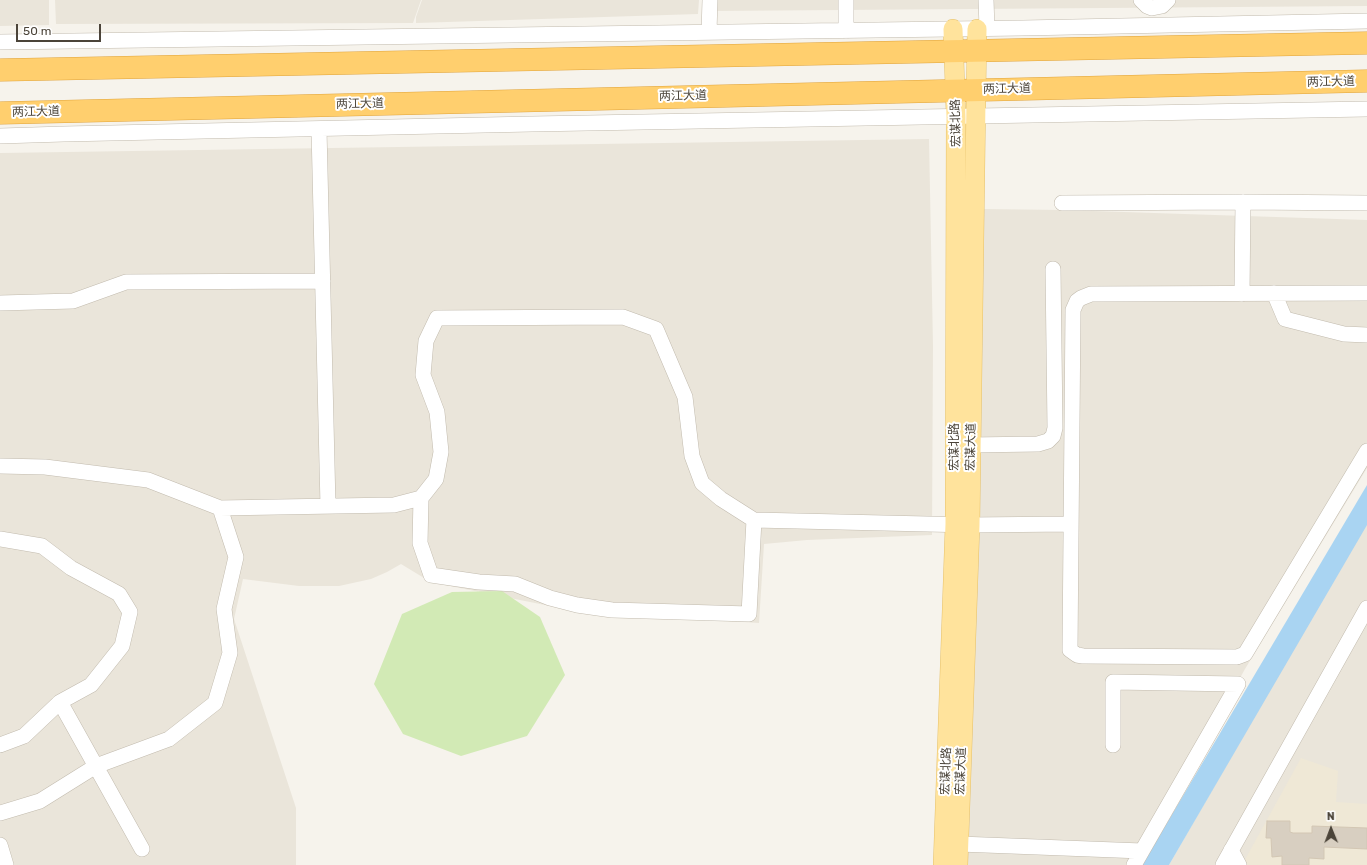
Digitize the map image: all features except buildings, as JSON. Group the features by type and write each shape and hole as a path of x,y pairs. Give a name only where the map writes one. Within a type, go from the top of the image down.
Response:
{"highway":[{"path":"0,70 1367,43"},
{"name":"两江大道","path":"0,113 966,89 1367,81"}],"main road":[{"name":"宏谋北路","path":"943,865 962,525 956,117 966,89 954,51 953,29"},
{"name":"宏谋大道","path":"958,865 962,525 971,445 976,116 966,89 982,29"}],"street":[{"path":"710,0 710,32"},
{"path":"846,0 846,31"},
{"path":"982,29 986,0"},
{"path":"1141,0 1147,6 1162,4 1157,25"},
{"path":"0,42 982,29 1367,21"},
{"path":"0,136 1367,109"},
{"path":"319,129 328,506"},
{"path":"1242,294 1243,202"},
{"path":"1062,203 1367,203"},
{"path":"971,445 1038,444 1048,441 1053,436 1055,428 1053,269"},
{"path":"0,303 73,301 126,282 323,281"},
{"path":"1274,293 1285,319 1344,334 1367,335"},
{"path":"1367,293 1091,294 1086,295 1077,301 1073,310 1070,650 1073,653 1083,656 1237,657 1245,654 1367,451"},
{"path":"754,520 749,614 612,610 563,602 515,584 479,582 431,576 420,543 421,498 436,479 441,452 438,412 422,375 426,341 437,318 623,317 656,329 685,397 692,456 702,483 721,499 754,520 962,525 1071,524"},
{"path":"0,466 45,467 148,480 220,508 394,505 421,498"},
{"path":"0,813 40,801 96,766 169,739 215,703 230,653 224,609 236,557 220,508"},
{"path":"0,539 42,546 71,568 119,594 130,612 122,646 91,685 60,702 24,736 0,745"},
{"path":"1223,865 1367,608"},
{"path":"1113,745 1113,682 1238,684 1134,865"},
{"path":"60,702 142,849"},
{"path":"959,844 1142,850"},
{"path":"0,846 6,865"},
{"path":"1231,850 1239,865"}],"shaded area":[{"path":"0,0 49,0 49,25 0,26"},
{"path":"55,0 421,0 413,23 56,24"},
{"path":"422,0 699,0 698,14 416,23 416,17"},
{"path":"710,0 1367,0 1367,6 709,11"},
{"path":"929,139 933,346 932,535 807,540 764,544 759,623 580,612 445,585 424,578 401,564 371,579 339,586 299,586 243,579 234,619 296,808 296,865 0,865 0,153"},
{"path":"981,209 1063,210 1367,220 1367,468 1245,669 1136,865 964,865"},
{"path":"1367,520 1367,865 1169,865"},
{"path":"1301,758 1338,771 1336,802 1367,804 1367,865 1242,865"}],"green space":[{"path":"502,591 540,617 565,675 527,736 461,756 403,734 374,684 402,614 452,592"}],"water":[{"path":"1367,485 1367,525 1169,865 1142,865"}]}
